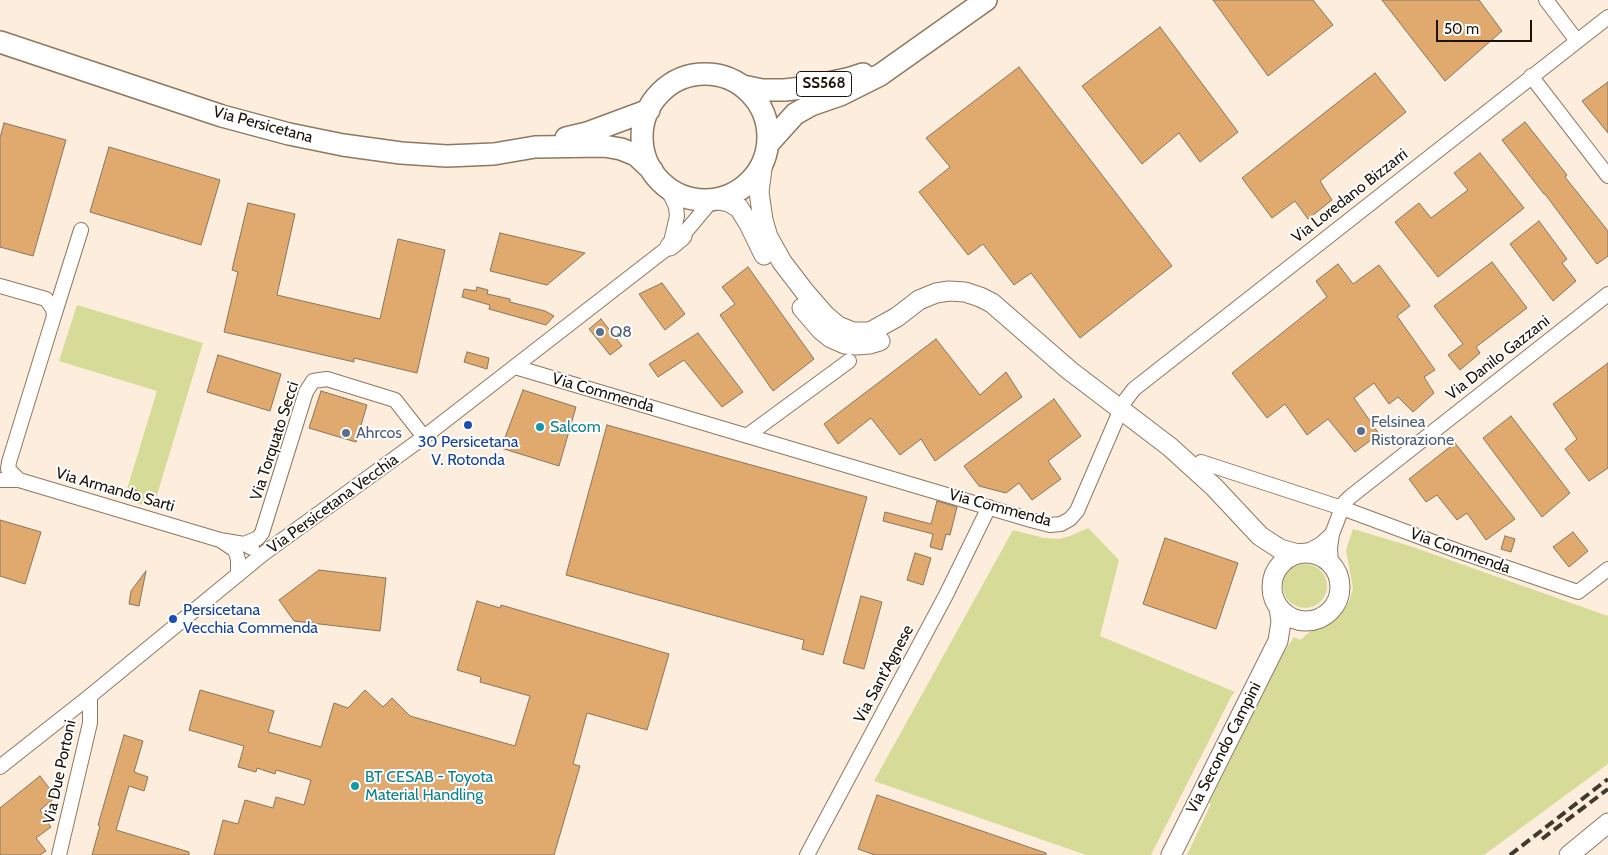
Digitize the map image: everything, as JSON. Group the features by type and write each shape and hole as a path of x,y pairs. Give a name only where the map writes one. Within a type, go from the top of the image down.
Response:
{"main road":[{"name":"SS568","path":"765,152 795,114 811,105 858,87 880,75 986,0"},
{"name":"Via Persicetana","path":"0,42 222,116 289,134 343,145 401,153 447,156 494,154 535,147 587,132 649,110"},
{"name":"SS568","path":"743,86 762,90 810,87 851,78 903,59"},
{"path":"715,75 743,86 760,106 768,131 765,152 755,175 744,187 724,197 701,199 688,197 677,192 659,178 644,151 644,125 649,110 660,93 685,77 715,75"},
{"name":"Via Persicetana","path":"535,147 589,145 621,149 636,155 659,178"}],"street":[{"path":"1546,0 1577,41"},
{"name":"Via Loredano Bizzarri","path":"1121,410 1134,389 1608,17"},
{"path":"1531,76 1608,176"},
{"path":"765,152 759,192 763,220 768,237 782,262 825,315 838,326 853,332 870,332 897,317 928,295 949,291 965,292 992,303 1069,370 1170,448 1214,487 1260,536 1280,549 1317,555 1325,559 1331,565 1339,581 1336,601 1330,610 1313,620 1304,620 1286,614 1279,607 1274,598 1272,588 1271,556 1260,536"},
{"path":"659,178 676,207 676,241"},
{"path":"713,199 729,202 739,208 750,224 766,258 804,310 821,330 831,338 845,344 856,345 879,342 923,312 939,305 967,305 980,310 1069,370"},
{"name":"Via Persicetana Vecchia","path":"0,768 263,554 424,438 676,241 713,199"},
{"path":"19,480 8,469 9,462 81,230"},
{"path":"0,286 46,299 53,297 70,268"},
{"name":"Via Danilo Gazzani","path":"1342,508 1346,500 1360,488 1608,294"},
{"path":"46,299 54,309 54,316"},
{"path":"748,436 848,361"},
{"name":"Via Commenda","path":"515,367 1050,525 1061,524 1070,519 1083,498 1121,410"},
{"name":"Via Torquato Secci","path":"244,544 258,538 262,533 306,392 313,381 327,379 396,400 424,438"},
{"name":"Via Commenda","path":"1201,462 1342,508 1458,551 1578,592 1608,570"},
{"name":"Via Armando Sarti","path":"0,480 19,480 220,540 244,544 263,554"},
{"name":"Via Sant'Agnese","path":"807,855 938,611 989,507"},
{"path":"1331,565 1330,548 1332,534 1342,508"},
{"path":"1273,578 1282,562 1289,557 1321,544 1332,534"},
{"name":"Via Armando Sarti","path":"220,540 236,550 238,575"},
{"name":"Via Secondo Campini","path":"1171,855 1278,641 1281,622 1279,607"},
{"name":"Via Secondo Campini","path":"1278,641 1292,628 1313,620"},
{"name":"Via Due Portoni","path":"59,855 90,723 90,696"},
{"path":"1569,855 1608,823"}],"green space":[{"path":"77,305 203,343 153,508 124,499 157,391 59,361"},
{"path":"1088,528 1119,560 1100,636 1235,692 1151,855 1086,855 874,781 1013,530 1044,538 1058,539"},
{"path":"1353,529 1410,546 1608,616 1608,764 1484,855 1187,855 1211,804 1209,803 1284,652 1294,637 1300,640 1311,631 1329,625 1340,616 1349,602 1353,588 1346,550"},
{"path":"1309,564 1321,570 1326,577 1326,595 1321,602 1314,607 1301,608 1293,605 1286,598 1283,582 1286,574 1293,567"}],"building":[{"path":"1213,0 1313,0 1333,25 1268,76"},
{"path":"1382,0 1479,0 1502,31 1445,81"},
{"path":"1160,27 1238,132 1200,162 1179,133 1142,164 1082,86"},
{"path":"1019,67 1172,266 1080,338 1031,273 1014,285 983,244 968,255 919,192 950,167 926,138"},
{"path":"1375,73 1406,112 1320,181 1332,200 1308,219 1295,201 1272,218 1242,178"},
{"path":"1608,82 1608,133 1582,101"},
{"path":"1525,122 1608,231 1608,256 1597,264 1502,140"},
{"path":"4,123 66,140 33,256 0,247 0,138"},
{"path":"109,147 220,180 201,245 90,212"},
{"path":"1480,153 1524,208 1438,277 1395,222 1419,203 1431,218 1468,190 1454,173"},
{"path":"248,203 295,214 277,295 380,319 398,239 445,250 417,373 354,358 354,362 224,332 238,272 232,270"},
{"path":"1539,221 1567,259 1562,263 1576,281 1553,301 1510,244"},
{"path":"500,233 585,253 547,285 490,271"},
{"path":"1492,262 1527,308 1476,347 1480,353 1460,370 1448,355 1463,344 1434,306"},
{"path":"1338,264 1353,284 1379,265 1410,306 1397,316 1435,370 1424,377 1434,393 1413,412 1398,397 1389,404 1374,383 1354,398 1379,434 1355,452 1328,419 1307,435 1285,404 1267,418 1232,373 1327,297 1316,281"},
{"path":"748,267 814,359 773,391 720,315 735,304 722,287"},
{"path":"662,283 685,314 665,330 639,294"},
{"path":"477,287 488,290 487,294 510,299 510,302 545,311 554,316 546,325 489,309 490,305 462,297 464,289 476,291"},
{"path":"601,319 622,346 610,355 589,329"},
{"path":"698,333 743,392 722,407 684,360 658,377 649,364"},
{"path":"936,339 980,395 1006,372 1022,397 935,461 921,439 900,455 871,418 838,444 824,424"},
{"path":"467,352 489,358 487,369 464,362"},
{"path":"218,355 281,374 270,411 207,392"},
{"path":"1608,363 1608,468 1589,481 1565,449 1577,439 1553,404"},
{"name":"Salcom","path":"523,390 576,407 559,466 501,448"},
{"path":"321,391 367,405 356,442 309,428"},
{"path":"1054,399 1081,436 1048,461 1061,479 1032,500 1019,483 1006,493 979,486 964,466"},
{"path":"1511,416 1570,493 1542,517 1483,438"},
{"path":"607,425 867,497 823,655 802,649 804,640 566,575"},
{"path":"1455,443 1515,519 1486,540 1467,513 1457,520 1437,495 1426,502 1409,479"},
{"path":"129,489 138,491 135,501 126,498"},
{"path":"937,501 957,507 950,535 946,534 942,550 930,547 933,534 883,521 885,512 931,524"},
{"path":"0,520 41,532 25,584 0,576"},
{"path":"1573,532 1588,551 1569,567 1553,547"},
{"path":"1505,536 1515,539 1511,552 1501,549"},
{"path":"1165,538 1238,563 1216,629 1143,604"},
{"path":"915,553 931,558 923,585 907,580"},
{"path":"319,570 386,578 380,631 294,621 279,600"},
{"path":"146,571 139,606 129,604 131,591"},
{"path":"861,596 882,602 864,669 843,663"},
{"path":"477,601 500,608 501,605 669,654 647,730 587,713 573,764 580,766 554,855 214,855 223,820 238,824 245,800 273,808 276,797 304,805 311,780 276,770 275,774 257,768 256,772 238,767 244,746 189,730 200,690 274,711 268,732 321,747 334,703 348,708 365,690 383,707 392,698 410,716 515,746 530,696 480,682 481,677 457,670"},
{"path":"124,735 143,741 134,772 148,777 144,791 129,786 116,830 189,852 189,855 92,855 100,826 98,825"},
{"path":"40,776 56,797 40,810 51,827 36,838 46,851 40,855 0,855 0,808"},
{"path":"877,795 1046,853 1046,855 875,855 858,849"}],"railway":[{"path":"1510,855 1608,779"},
{"path":"1542,839 1608,789"}],"place":[{"name":"Q8","path":"600,332"},
{"name":"30 Persicetana V. Rotonda","path":"468,425"},
{"name":"Salcom","path":"540,427"},
{"name":"Felsinea Ristorazione","path":"1361,431"},
{"name":"Ahrcos","path":"346,433"},
{"name":"Persicetana Vecchia Commenda","path":"173,619"},
{"name":"BT CESAB - Toyota Material Handling","path":"355,786"}]}
